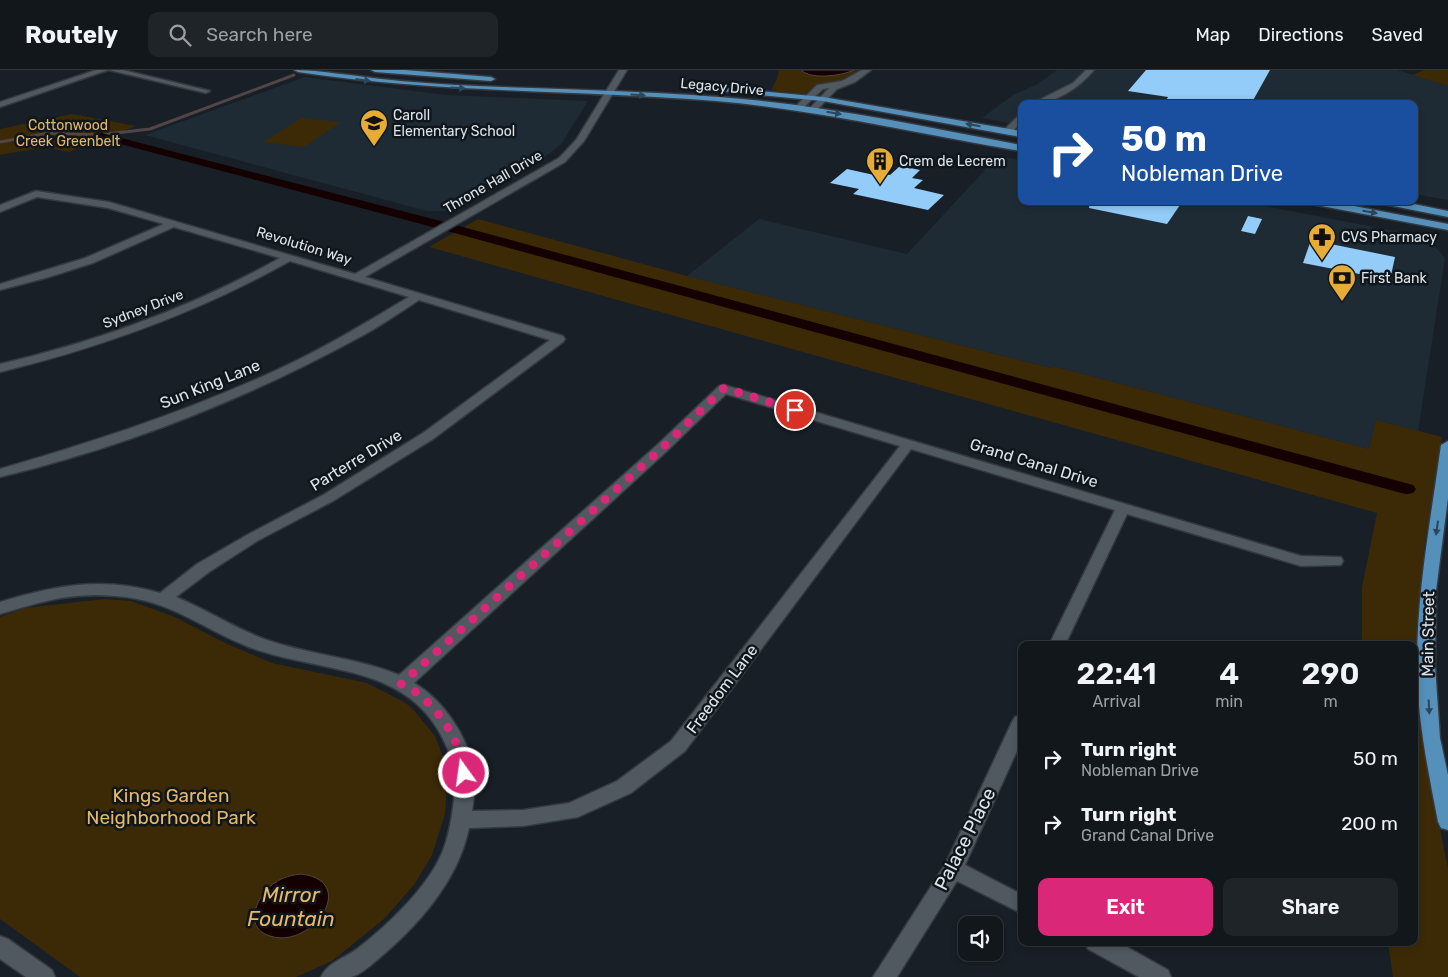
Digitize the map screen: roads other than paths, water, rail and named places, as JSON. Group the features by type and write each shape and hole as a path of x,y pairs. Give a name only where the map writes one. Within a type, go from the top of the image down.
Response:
{"main road":[{"name":"Legacy Drive","path":"298,70 397,84 716,99 799,107 1018,147"},
{"path":"374,70 496,79"},
{"path":"602,84 630,85"},
{"name":"Legacy Drive","path":"640,85 668,86"},
{"name":"Legacy Drive","path":"706,88 823,99 1018,133"},
{"path":"995,143 1008,131"},
{"path":"1333,205 1448,226"},
{"path":"1403,205 1448,214"},
{"name":"Main Street","path":"1448,445 1428,591 1426,665 1431,738 1448,822"}],"street":[{"path":"0,105 104,70"},
{"path":"113,70 206,91"},
{"name":"Throne Hall Drive","path":"357,277 562,160 580,141 623,70"},
{"path":"813,109 834,87 852,80 867,70"},
{"path":"1044,100 1076,85 1090,70"},
{"path":"799,107 822,86 852,80"},
{"path":"1008,131 1018,121"},
{"name":"Revolution Way","path":"0,209 36,194 109,205 289,256 560,339"},
{"path":"0,287 56,273 102,256 174,223"},
{"name":"Sydney Drive","path":"0,368 41,359 114,337 176,314 231,289 289,256"},
{"name":"Sun King Lane","path":"0,473 106,442 207,405 287,370 355,334 418,296"},
{"name":"Parterre Drive","path":"163,599 203,568 252,538 328,498 428,436 560,339"},
{"name":"Grand Canal Drive","path":"401,684 662,448 724,388 1301,561 1336,560"},
{"name":"Freedom Lane","path":"461,820 523,818 570,811 624,787 678,746 908,444"},
{"path":"1059,641 1123,508"},
{"path":"0,608 43,595 77,591 113,590 139,593 163,599 264,646 378,675 401,684 420,695 442,719 463,758 466,788 461,820 452,854 431,888 402,922 366,955 332,977"},
{"name":"Palace Place","path":"884,977 953,869 1018,728"},
{"path":"953,869 1018,902"},
{"path":"0,946 44,977"},
{"path":"1103,946 1160,977"}],"water":[{"path":"801,70 854,70 842,74 819,76"},
{"name":"Mirror Fountain","path":"301,874 318,879 327,889 328,900 323,913 314,924 301,933 286,938 270,936 261,932 254,918 255,910 263,894 279,880"}],"waterway":[{"path":"0,142 49,133 98,135 150,129 294,75"},
{"path":"98,135 444,226 1407,489"}],"place":[{"name":"Caroll Elementary School","path":"374,147"},
{"name":"Crem de Lecrem","path":"880,185"},
{"name":"CVS Pharmacy","path":"1322,261"},
{"name":"First Bank","path":"1342,302"}],"park label":[{"name":"Cottonwood Creek Greenbelt","path":"68,134"},
{"name":"Kings Garden Neighborhood Park","path":"171,806"}]}
